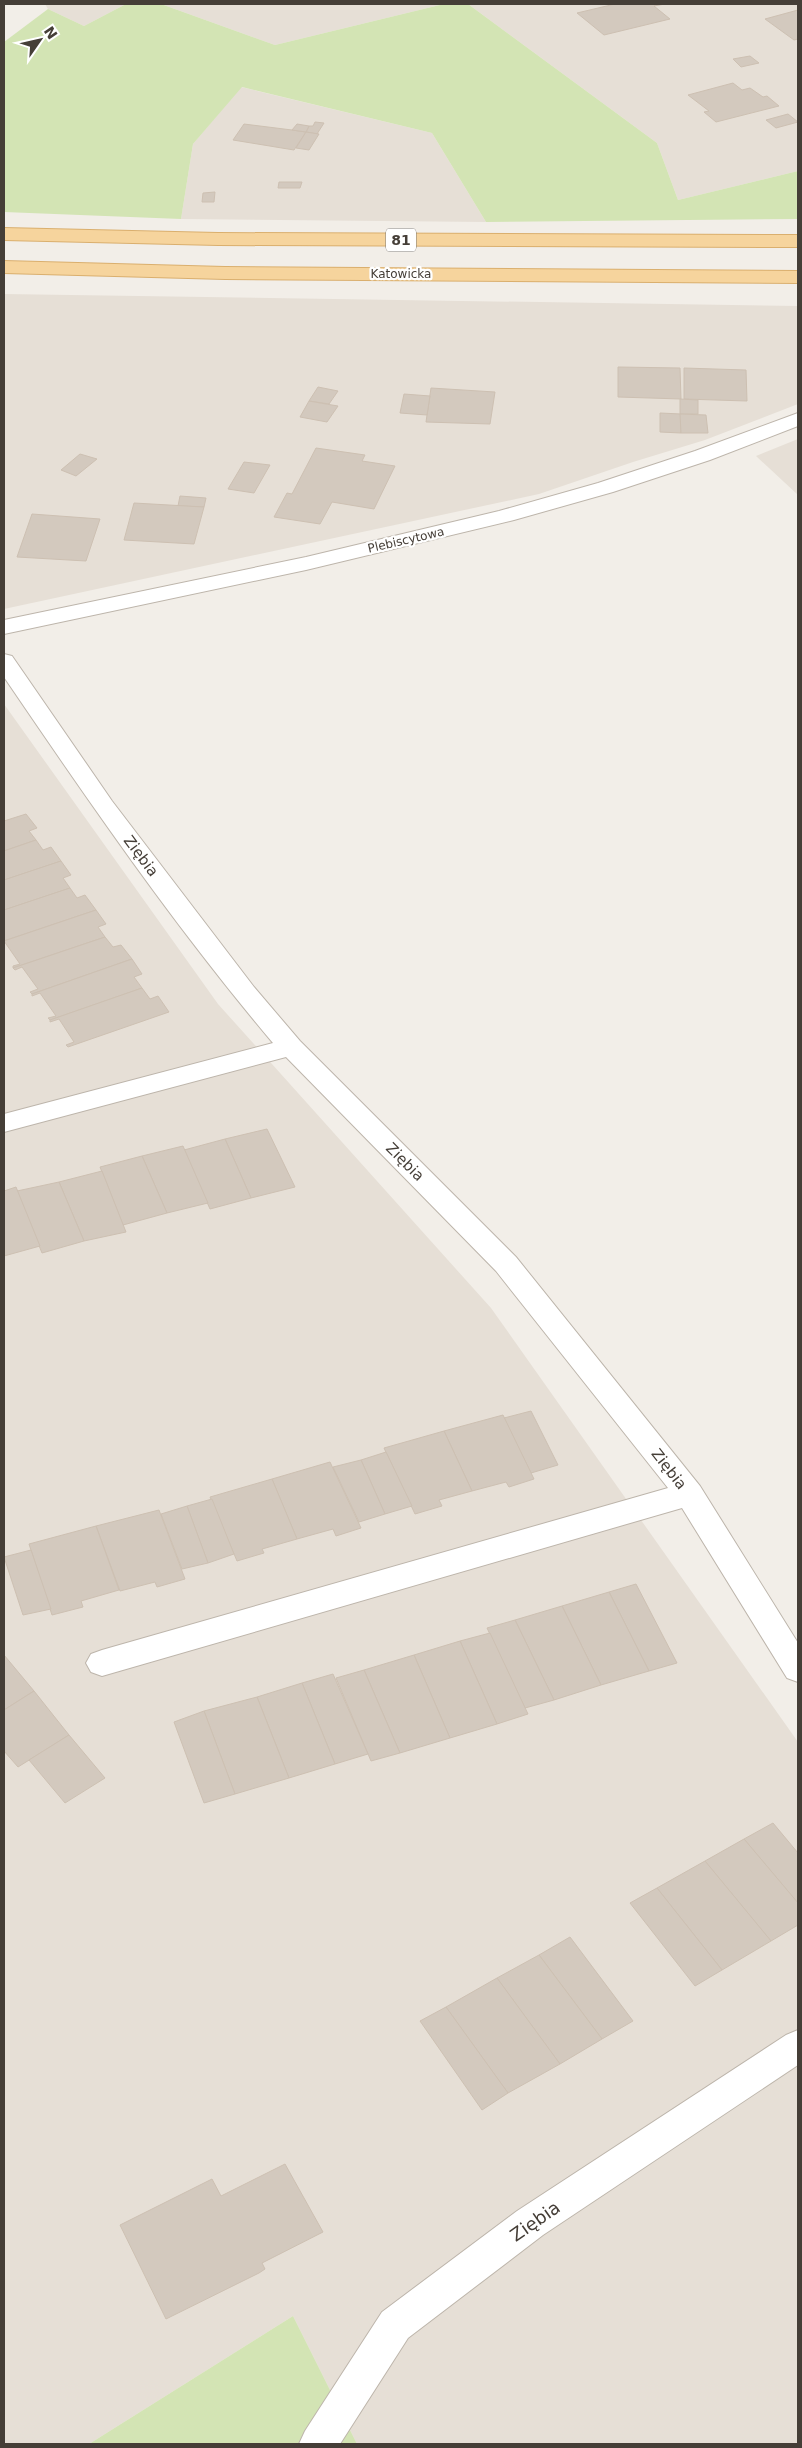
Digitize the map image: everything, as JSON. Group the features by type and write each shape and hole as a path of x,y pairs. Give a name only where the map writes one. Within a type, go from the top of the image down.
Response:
{"main road":[{"name":"81","path":"4,234 218,239 798,241"},
{"name":"Katowicka","path":"4,267 225,273 798,277"}],"street":[{"name":"Plebiscytowa","path":"4,627 503,517 644,477 798,419"},
{"name":"Ziębia","path":"4,661 104,806 246,993 291,1047 506,1264 688,1494 798,1669"},
{"path":"4,1123 291,1047"},
{"path":"102,1663 688,1494"},
{"name":"Ziębia","path":"318,2444 395,2325 530,2223 798,2046"}],"shaded area":[{"path":"45,4 126,4 84,26 48,9"},
{"path":"161,4 444,4 275,45"},
{"path":"468,4 798,4 798,171 678,200 657,143"},
{"path":"241,87 432,133 486,222 181,219 193,144"},
{"path":"4,294 798,306 798,404 705,440 539,494 4,609"},
{"path":"798,439 798,495 756,456"},
{"path":"4,704 218,1004 491,1308 798,1742 798,2444 357,2444 293,2316 89,2444 4,2444"}],"green space":[{"path":"126,4 161,4 275,45 444,4 468,4 657,143 678,200 798,171 798,219 486,222 432,133 242,87 193,144 181,219 4,212 4,42 48,9 84,26"},
{"path":"293,2316 357,2444 89,2444"}],"building":[{"path":"615,4 665,4 654,6 670,19 604,35 577,13"},
{"path":"798,10 798,39 794,40 765,19"},
{"path":"750,56 759,63 741,67 733,59"},
{"path":"733,83 742,90 750,88 763,97 767,96 779,106 716,122 704,112 709,111 688,95"},
{"path":"788,114 798,122 776,128 766,120"},
{"path":"315,122 324,123 317,134 306,132 309,126 313,126"},
{"path":"244,124 306,132 294,150 233,140"},
{"path":"297,124 309,126 306,132 292,130"},
{"path":"306,132 319,134 309,150 296,148"},
{"path":"279,182 302,182 300,188 278,188"},
{"path":"215,192 214,202 202,202 203,193"},
{"path":"618,367 680,368 681,399 618,397"},
{"path":"684,368 746,370 747,401 684,399"},
{"path":"318,387 338,391 329,404 309,401"},
{"path":"431,388 495,392 490,424 426,422"},
{"path":"404,394 430,396 427,415 400,413"},
{"path":"680,399 698,400 698,414 680,414"},
{"path":"309,401 338,406 327,422 300,417"},
{"path":"660,413 681,414 681,433 660,432"},
{"path":"680,414 706,415 708,433 681,433"},
{"path":"316,448 365,455 362,461 395,466 374,509 332,502 320,524 274,517 287,493 292,494"},
{"path":"80,454 97,459 76,476 61,470"},
{"path":"244,462 270,465 254,493 228,489"},
{"path":"180,496 206,498 204,507 178,506"},
{"path":"134,503 204,507 194,544 124,540"},
{"path":"32,514 100,519 86,561 17,557"},
{"path":"26,814 37,828 29,831 36,840 4,851 4,821"},
{"path":"36,840 43,850 51,847 61,861 4,880 4,851"},
{"path":"61,861 71,875 63,878 70,888 4,910 4,880"},
{"path":"70,888 77,898 85,895 96,910 4,941 4,910"},
{"path":"96,910 106,924 98,927 105,937 13,968 13,966 20,964 4,941"},
{"path":"105,937 113,947 121,945 132,959 32,994 30,992 38,989 22,967 15,970 13,968"},
{"path":"132,959 142,974 134,977 142,988 50,1020 48,1018 56,1016 40,993 32,996 32,994"},
{"path":"142,988 150,999 158,996 169,1012 68,1047 66,1045 74,1042 59,1019 50,1022 50,1020"},
{"path":"267,1129 295,1187 251,1198 225,1139"},
{"path":"225,1139 251,1198 210,1209 184,1150"},
{"path":"183,1146 208,1203 167,1213 142,1156"},
{"path":"142,1156 167,1213 123,1225 100,1167"},
{"path":"102,1171 126,1232 84,1241 59,1182"},
{"path":"59,1182 84,1241 42,1253 17,1191"},
{"path":"16,1187 40,1246 4,1256 4,1191"},
{"path":"531,1411 558,1465 531,1473 504,1418"},
{"path":"503,1415 534,1479 509,1487 506,1482 472,1491 444,1431"},
{"path":"444,1431 472,1491 439,1500 442,1506 415,1514 384,1448"},
{"path":"386,1452 412,1506 385,1514 361,1460"},
{"path":"361,1460 385,1514 359,1522 333,1467"},
{"path":"330,1462 361,1528 336,1536 333,1529 297,1539 272,1479"},
{"path":"272,1479 297,1539 262,1549 264,1553 237,1561 210,1497"},
{"path":"212,1499 234,1554 208,1563 187,1506"},
{"path":"187,1506 208,1563 182,1569 161,1514"},
{"path":"159,1510 185,1579 157,1587 155,1582 120,1591 96,1526"},
{"path":"96,1526 119,1590 81,1601 83,1607 52,1615 29,1544"},
{"path":"31,1550 51,1609 23,1615 4,1557"},
{"path":"636,1584 677,1663 649,1671 609,1592"},
{"path":"609,1592 649,1671 601,1685 562,1606"},
{"path":"562,1606 601,1685 554,1700 515,1620"},
{"path":"515,1620 554,1700 525,1708 487,1628"},
{"path":"490,1633 528,1714 497,1724 460,1641"},
{"path":"460,1641 497,1724 450,1738 414,1655"},
{"path":"4,1655 34,1691 4,1710"},
{"path":"414,1655 450,1738 400,1753 364,1670"},
{"path":"364,1670 400,1753 371,1761 336,1678"},
{"path":"333,1674 368,1754 335,1764 302,1683"},
{"path":"302,1683 335,1764 289,1778 257,1697"},
{"path":"34,1691 69,1735 18,1767 4,1751 4,1710"},
{"path":"257,1697 289,1778 235,1794 204,1711"},
{"path":"204,1711 235,1794 204,1803 174,1722"},
{"path":"69,1735 105,1778 65,1803 29,1760"},
{"path":"773,1823 798,1853 798,1903 744,1839"},
{"path":"744,1839 798,1903 798,1925 771,1941 705,1861"},
{"path":"705,1861 771,1941 722,1970 657,1888"},
{"path":"657,1888 722,1970 695,1986 630,1903"},
{"path":"570,1937 633,2021 602,2039 539,1955"},
{"path":"539,1955 602,2039 560,2064 497,1978"},
{"path":"497,1978 560,2064 508,2093 446,2007"},
{"path":"446,2007 508,2093 482,2110 420,2021"},
{"path":"285,2164 323,2232 262,2263 265,2269 259,2273 166,2319 120,2225 212,2179 221,2196"}]}
